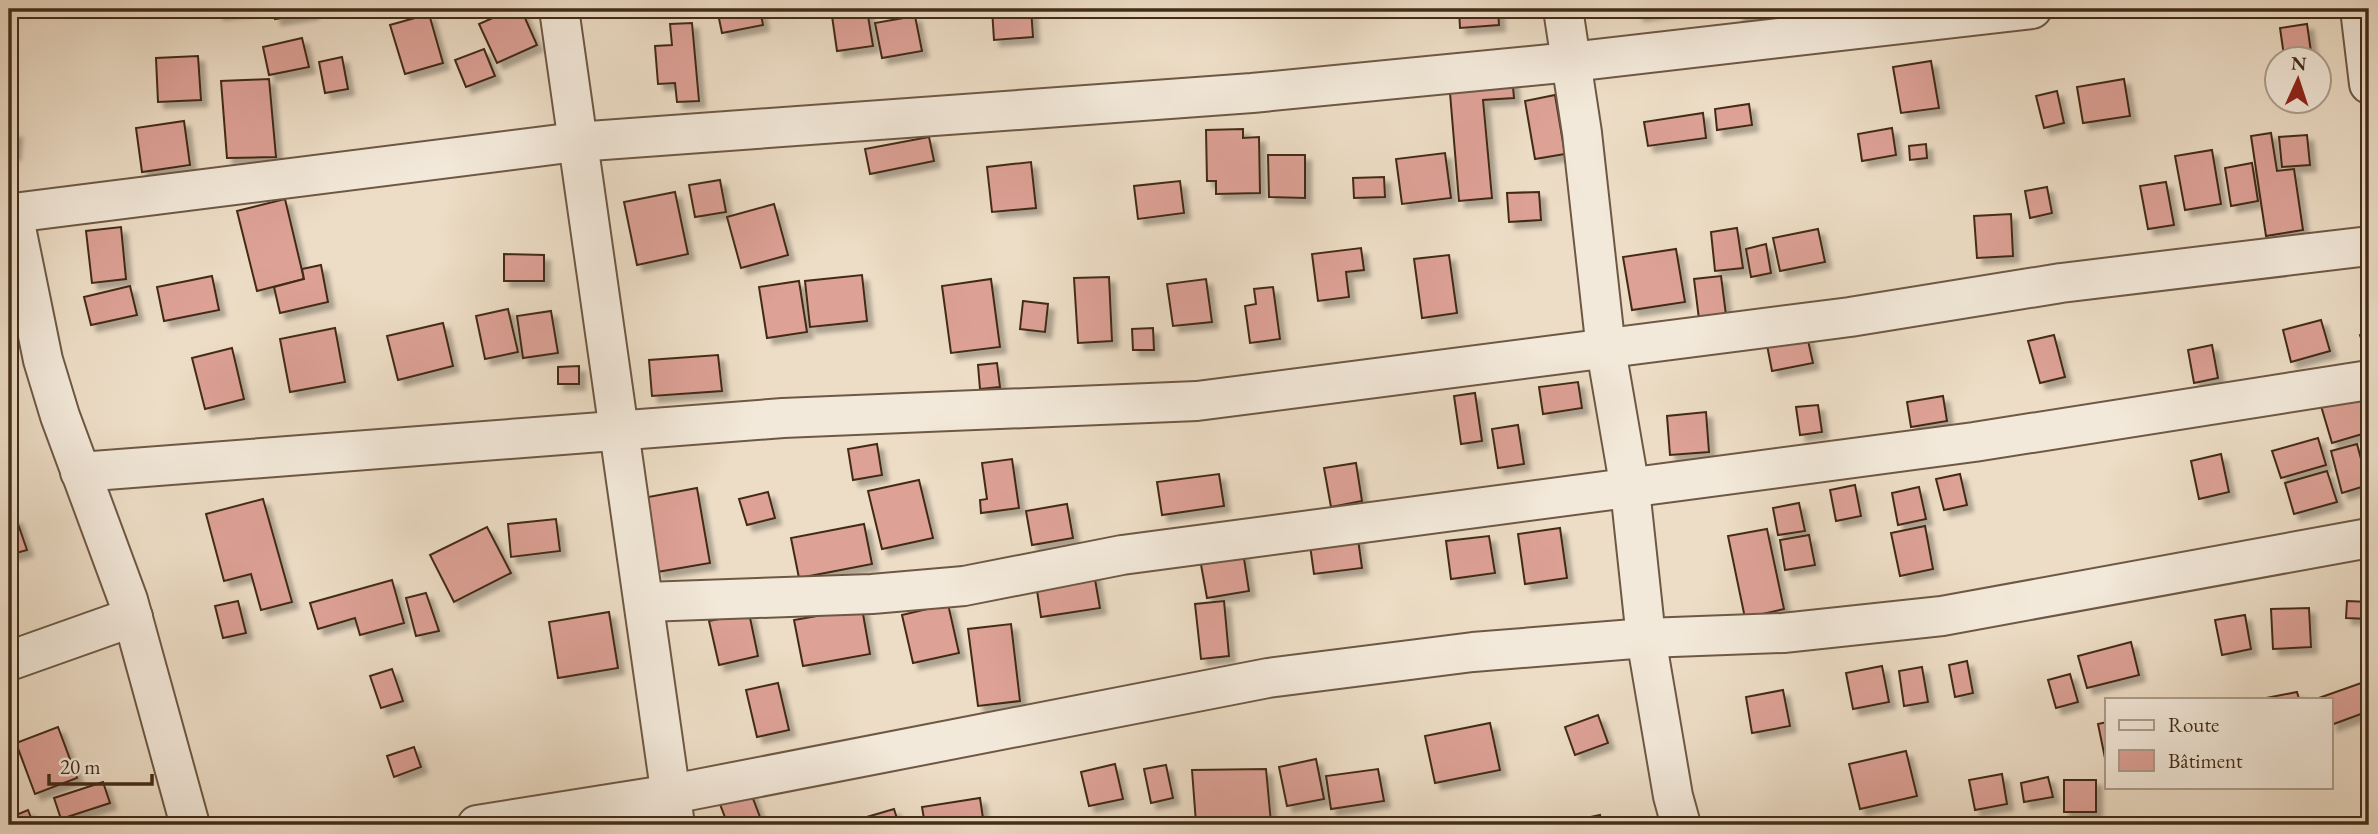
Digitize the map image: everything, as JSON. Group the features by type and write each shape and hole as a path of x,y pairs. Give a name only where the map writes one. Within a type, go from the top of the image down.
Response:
{"street":[{"path":"559,9 673,810"},
{"path":"1563,9 1606,350 1630,489 1646,638 1673,796 1681,825"},
{"path":"190,825 133,617 43,360 11,213 576,142 1252,93 1571,62 2032,9"},
{"path":"2360,9 2369,85"},
{"path":"80,471 783,418 1197,401 1850,317 2061,283 2369,246"},
{"path":"645,601 872,594 964,586 1122,555 1974,442 2369,380"},
{"path":"477,825 673,810 1268,678 1473,652 1646,638 1783,633 1942,616 2369,538"},
{"path":"9,661 133,617"}],"building":[{"path":"217,9 253,9 218,14"},
{"path":"274,9 312,9 313,13 275,19"},
{"path":"513,9 521,9 537,45 497,63 479,24"},
{"path":"717,9 760,9 763,25 722,33"},
{"path":"992,9 1031,9 1033,37 994,40"},
{"path":"1459,9 1498,9 1499,25 1460,28"},
{"path":"1637,9 1672,9 1638,15"},
{"path":"1737,9 1770,9 1770,14 1738,17"},
{"path":"867,10 873,46 837,51 832,16"},
{"path":"429,14 443,63 405,74 390,25"},
{"path":"915,16 922,51 882,58 875,23"},
{"path":"692,23 699,101 677,102 675,83 658,84 655,46 672,45 670,24"},
{"path":"2307,24 2310,46 2283,46 2280,28"},
{"path":"302,38 309,67 269,75 263,47"},
{"path":"484,49 495,76 466,87 455,60"},
{"path":"198,56 201,100 158,102 156,58"},
{"path":"342,57 348,89 325,93 319,62"},
{"path":"1931,61 1939,108 1901,113 1893,67"},
{"path":"1512,76 1514,98 1483,100 1492,198 1459,201 1449,81"},
{"path":"269,79 276,157 227,158 221,81"},
{"path":"2124,79 2130,116 2083,123 2077,87"},
{"path":"2057,91 2064,123 2044,128 2036,96"},
{"path":"1555,95 1565,154 1535,159 1525,101"},
{"path":"1749,104 1752,125 1717,130 1715,109"},
{"path":"1703,113 1706,138 1648,146 1644,122"},
{"path":"184,121 190,165 142,172 136,128"},
{"path":"1892,128 1896,155 1862,161 1858,134"},
{"path":"1243,129 1243,138 1259,137 1260,193 1216,194 1216,181 1207,181 1206,130"},
{"path":"9,132 16,132 14,154 9,154"},
{"path":"2271,133 2277,171 2294,169 2303,230 2266,236 2251,136"},
{"path":"2307,135 2310,165 2282,167 2279,137"},
{"path":"929,137 934,161 870,174 865,149"},
{"path":"1926,144 1927,158 1910,160 1909,146"},
{"path":"2212,150 2221,204 2185,210 2175,156"},
{"path":"1445,153 1451,198 1402,204 1396,159"},
{"path":"1268,155 1305,155 1305,198 1269,197"},
{"path":"1031,162 1036,208 992,212 987,167"},
{"path":"2252,163 2258,201 2231,206 2225,168"},
{"path":"1384,177 1385,197 1354,198 1353,178"},
{"path":"720,180 726,212 695,217 689,185"},
{"path":"1180,181 1184,213 1138,219 1134,186"},
{"path":"2166,182 2174,225 2148,229 2140,186"},
{"path":"2047,187 2052,213 2030,218 2025,191"},
{"path":"675,192 688,254 637,265 624,202"},
{"path":"1539,192 1541,220 1509,222 1507,193"},
{"path":"285,199 304,279 257,291 237,211"},
{"path":"774,204 788,255 741,268 727,217"},
{"path":"2011,214 2013,256 1977,258 1974,216"},
{"path":"121,227 126,279 92,283 86,231"},
{"path":"1737,228 1743,268 1715,271 1711,232"},
{"path":"1818,229 1825,262 1780,271 1773,238"},
{"path":"1766,244 1771,273 1751,277 1746,249"},
{"path":"1361,248 1364,270 1346,272 1349,297 1318,301 1312,254"},
{"path":"1676,249 1685,302 1632,310 1623,257"},
{"path":"504,254 544,255 544,281 504,281"},
{"path":"1449,255 1457,313 1422,318 1414,259"},
{"path":"321,265 328,302 280,313 274,287 304,279 302,269"},
{"path":"862,275 867,321 810,327 805,281"},
{"path":"212,276 219,310 164,321 157,287"},
{"path":"1721,276 1726,315 1699,319 1694,279"},
{"path":"1109,277 1112,341 1078,343 1074,278"},
{"path":"991,279 1000,347 951,353 942,286"},
{"path":"1206,279 1212,322 1173,326 1167,284"},
{"path":"799,281 807,332 767,338 759,287"},
{"path":"130,286 137,315 91,325 84,297"},
{"path":"1273,287 1280,339 1250,343 1245,306 1256,304 1254,289"},
{"path":"1023,301 1048,304 1045,332 1020,329"},
{"path":"508,309 518,352 485,359 476,316"},
{"path":"551,311 558,353 523,358 517,316"},
{"path":"2321,320 2330,351 2291,362 2283,330"},
{"path":"443,323 453,366 398,380 387,336"},
{"path":"335,328 345,382 290,392 280,339"},
{"path":"1153,328 1154,350 1133,350 1132,329"},
{"path":"2369,332 2369,360 2360,335"},
{"path":"2054,335 2065,377 2040,383 2028,341"},
{"path":"1807,336 1813,363 1772,371 1767,345"},
{"path":"2212,345 2218,378 2194,383 2188,350"},
{"path":"232,348 244,399 205,409 192,358"},
{"path":"718,355 722,391 652,396 649,360"},
{"path":"997,363 1000,387 980,389 978,365"},
{"path":"579,366 579,384 558,384 558,367"},
{"path":"1578,382 1582,408 1543,414 1539,387"},
{"path":"1475,393 1482,441 1461,444 1454,396"},
{"path":"2361,394 2369,432 2332,443 2321,406"},
{"path":"1943,396 1947,421 1911,427 1907,402"},
{"path":"1818,405 1822,432 1800,435 1796,407"},
{"path":"1706,412 1709,452 1670,455 1667,416"},
{"path":"1518,425 1524,464 1498,468 1492,429"},
{"path":"2318,438 2326,465 2281,478 2272,451"},
{"path":"877,444 882,475 853,480 848,449"},
{"path":"2357,444 2368,485 2342,493 2331,451"},
{"path":"2221,454 2229,492 2199,499 2191,461"},
{"path":"1012,459 1019,508 981,513 980,500 987,499 982,463"},
{"path":"1356,463 1362,501 1331,507 1324,468"},
{"path":"2327,471 2337,502 2294,514 2285,483"},
{"path":"1219,474 1224,506 1162,515 1157,482"},
{"path":"1960,474 1967,505 1944,510 1936,479"},
{"path":"919,480 933,538 882,549 868,491"},
{"path":"1855,485 1861,516 1836,521 1830,490"},
{"path":"1919,487 1926,519 1898,525 1892,493"},
{"path":"697,488 710,563 657,572 643,498"},
{"path":"768,492 775,518 747,525 739,499"},
{"path":"263,499 292,602 261,610 251,574 224,581 206,514"},
{"path":"1799,503 1805,531 1778,535 1773,508"},
{"path":"1067,504 1073,538 1032,545 1026,511"},
{"path":"16,518 27,550 9,555 9,520"},
{"path":"556,519 560,551 511,557 508,524"},
{"path":"864,524 872,564 799,578 791,538"},
{"path":"1925,526 1933,569 1900,576 1891,533"},
{"path":"487,527 511,573 454,602 430,555"},
{"path":"1560,528 1567,578 1525,584 1518,534"},
{"path":"1767,529 1784,609 1745,618 1728,536"},
{"path":"1357,532 1362,568 1314,574 1309,538"},
{"path":"1809,535 1815,565 1785,570 1780,540"},
{"path":"1489,536 1495,573 1451,579 1446,541"},
{"path":"1243,552 1249,591 1207,598 1200,559"},
{"path":"1093,568 1100,608 1041,617 1035,577"},
{"path":"392,580 404,623 360,635 355,618 318,629 310,603"},
{"path":"426,593 439,631 416,636 406,598"},
{"path":"238,601 246,633 223,638 215,606"},
{"path":"1224,601 1229,656 1201,659 1195,604"},
{"path":"2347,601 2369,602 2369,619 2346,618"},
{"path":"948,604 959,653 913,663 902,615"},
{"path":"862,608 870,654 803,666 794,620"},
{"path":"2309,608 2311,647 2273,649 2271,609"},
{"path":"609,612 618,668 558,678 549,622"},
{"path":"749,613 758,656 719,665 709,621"},
{"path":"2245,615 2251,649 2222,655 2215,620"},
{"path":"1011,624 1020,701 978,706 968,629"},
{"path":"2131,642 2139,675 2087,688 2078,656"},
{"path":"1967,661 1973,693 1955,697 1949,665"},
{"path":"1882,666 1889,702 1853,709 1846,673"},
{"path":"1922,667 1928,702 1904,706 1899,671"},
{"path":"392,669 403,701 381,708 370,676"},
{"path":"2070,674 2078,702 2056,708 2048,680"},
{"path":"2364,682 2369,697 2369,711 2332,725 2332,698 2319,698"},
{"path":"778,683 789,730 757,737 746,690"},
{"path":"1783,690 1790,726 1752,733 1746,697"},
{"path":"2297,692 2299,698 2266,698"},
{"path":"1598,715 1608,743 1575,755 1565,727"},
{"path":"2105,722 2105,758 2098,724"},
{"path":"1490,723 1500,770 1435,783 1425,736"},
{"path":"58,727 77,778 35,794 16,743"},
{"path":"414,747 421,767 394,777 387,756"},
{"path":"1906,751 1917,796 1860,809 1849,764"},
{"path":"1316,759 1324,799 1287,806 1279,767"},
{"path":"1115,764 1123,799 1089,806 1081,772"},
{"path":"1166,765 1173,798 1151,803 1144,769"},
{"path":"1266,769 1271,823 1196,823 1192,770"},
{"path":"1378,769 1384,801 1331,809 1326,776"},
{"path":"2002,774 2007,804 1975,810 1969,780"},
{"path":"2048,777 2053,797 2024,802 2021,783"},
{"path":"2064,780 2096,780 2096,812 2064,812"},
{"path":"103,782 110,803 61,819 54,798"},
{"path":"749,788 763,825 728,825 718,799"},
{"path":"980,798 984,825 925,825 922,807"},
{"path":"894,809 899,825 854,825 853,821"},
{"path":"28,810 34,825 9,825 9,818"},
{"path":"1600,815 1602,825 1582,825 1581,819"},
{"path":"124,818 126,825 101,825"},
{"path":"1525,820 1527,825 1504,825"}]}
